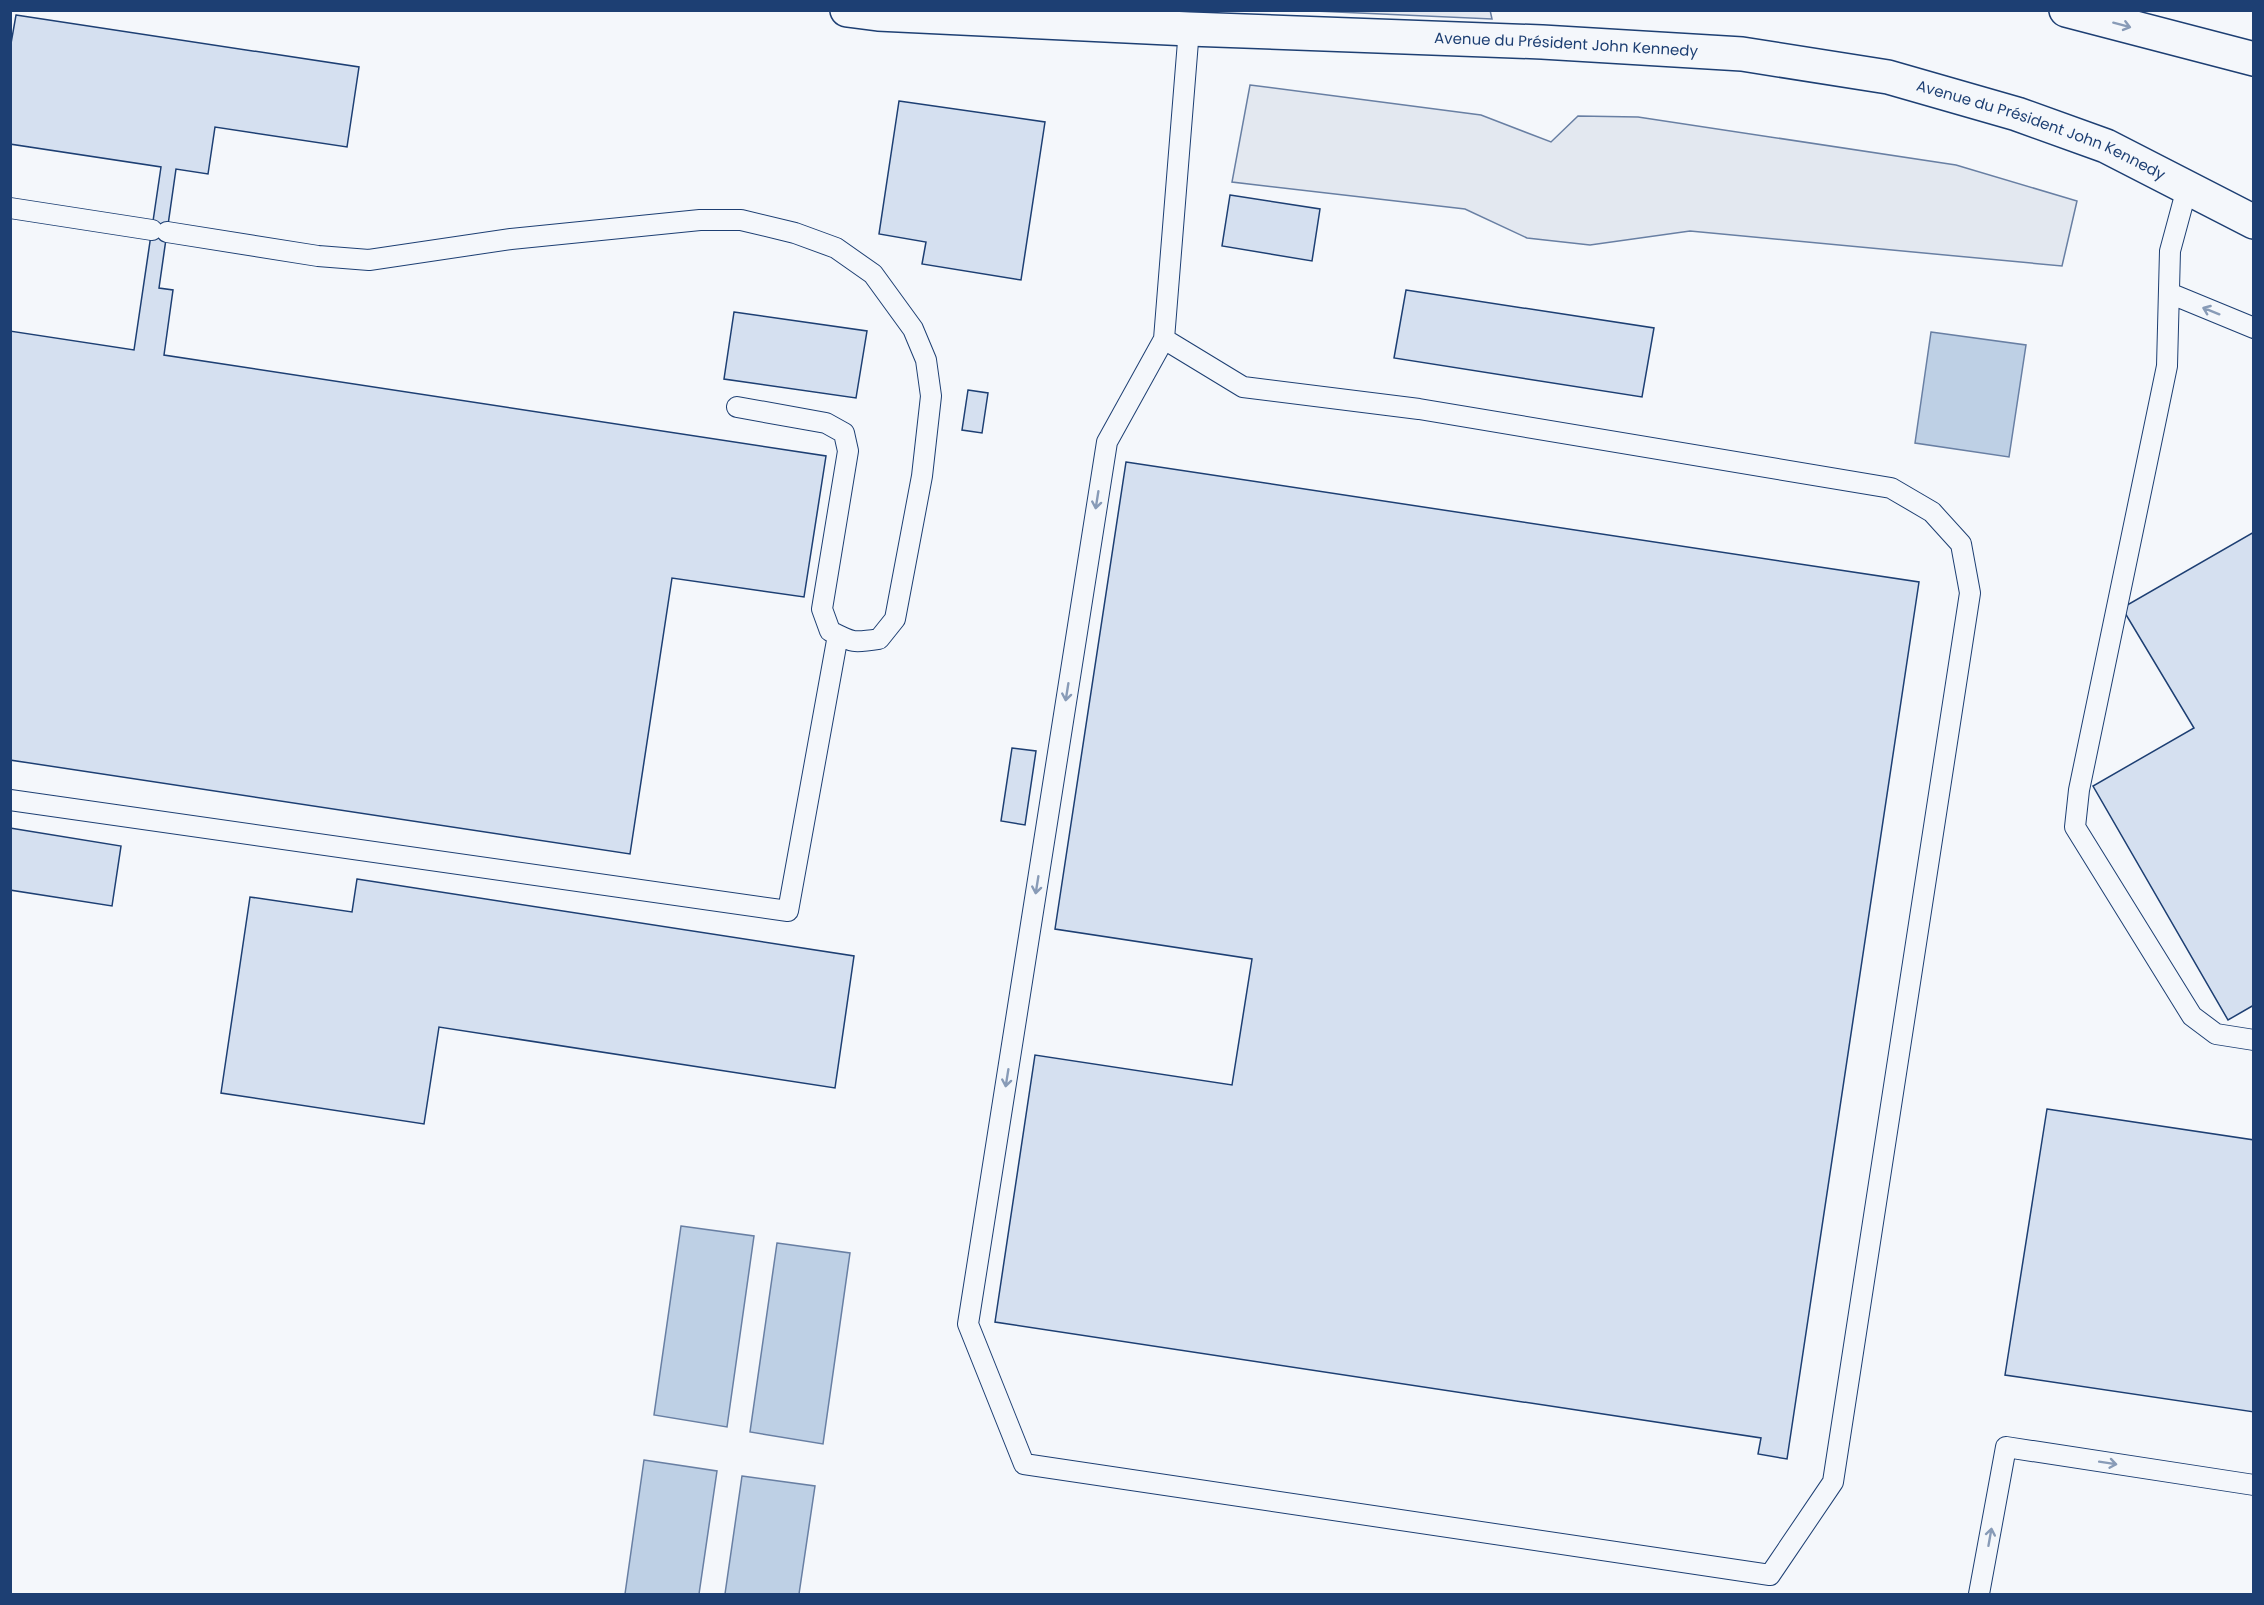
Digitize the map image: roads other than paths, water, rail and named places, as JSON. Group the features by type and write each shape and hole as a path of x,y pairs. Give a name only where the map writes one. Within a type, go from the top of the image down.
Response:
{"street":[{"name":"Avenue du Président John Kennedy","path":"847,10 878,14 1189,30 1542,42 1742,54 1888,77 2017,114 2106,146 2253,222"},
{"path":"2066,10 2253,59"}],"lane":[{"path":"1164,339 1243,387 1419,409 1891,488 1932,512 1961,544 1970,593 1833,1482 1770,1575 1024,1464 968,1323 1107,442 1164,339 1189,30"},
{"path":"2187,188 2170,251 2167,366 2079,790 2075,827 2192,1016 2216,1034 2253,1040"},
{"path":"10,208 318,256 369,260 511,239 700,220 741,220 795,233 836,248 873,274 913,328 926,360 931,396 922,476 895,619 879,639 854,643 830,631 822,609 849,451 844,433 826,423 738,407"},
{"path":"2169,293 2253,328"},
{"path":"10,800 788,911 838,635"},
{"path":"1979,1594 2006,1447 2253,1485"}],"water":[{"path":"1931,332 2026,345 2009,457 1915,443"},
{"path":"681,1226 754,1236 727,1427 654,1415"},
{"path":"777,1243 850,1253 823,1444 750,1432"},
{"path":"644,1460 717,1471 699,1594 625,1594"},
{"path":"742,1476 815,1486 799,1594 725,1594"}]}
